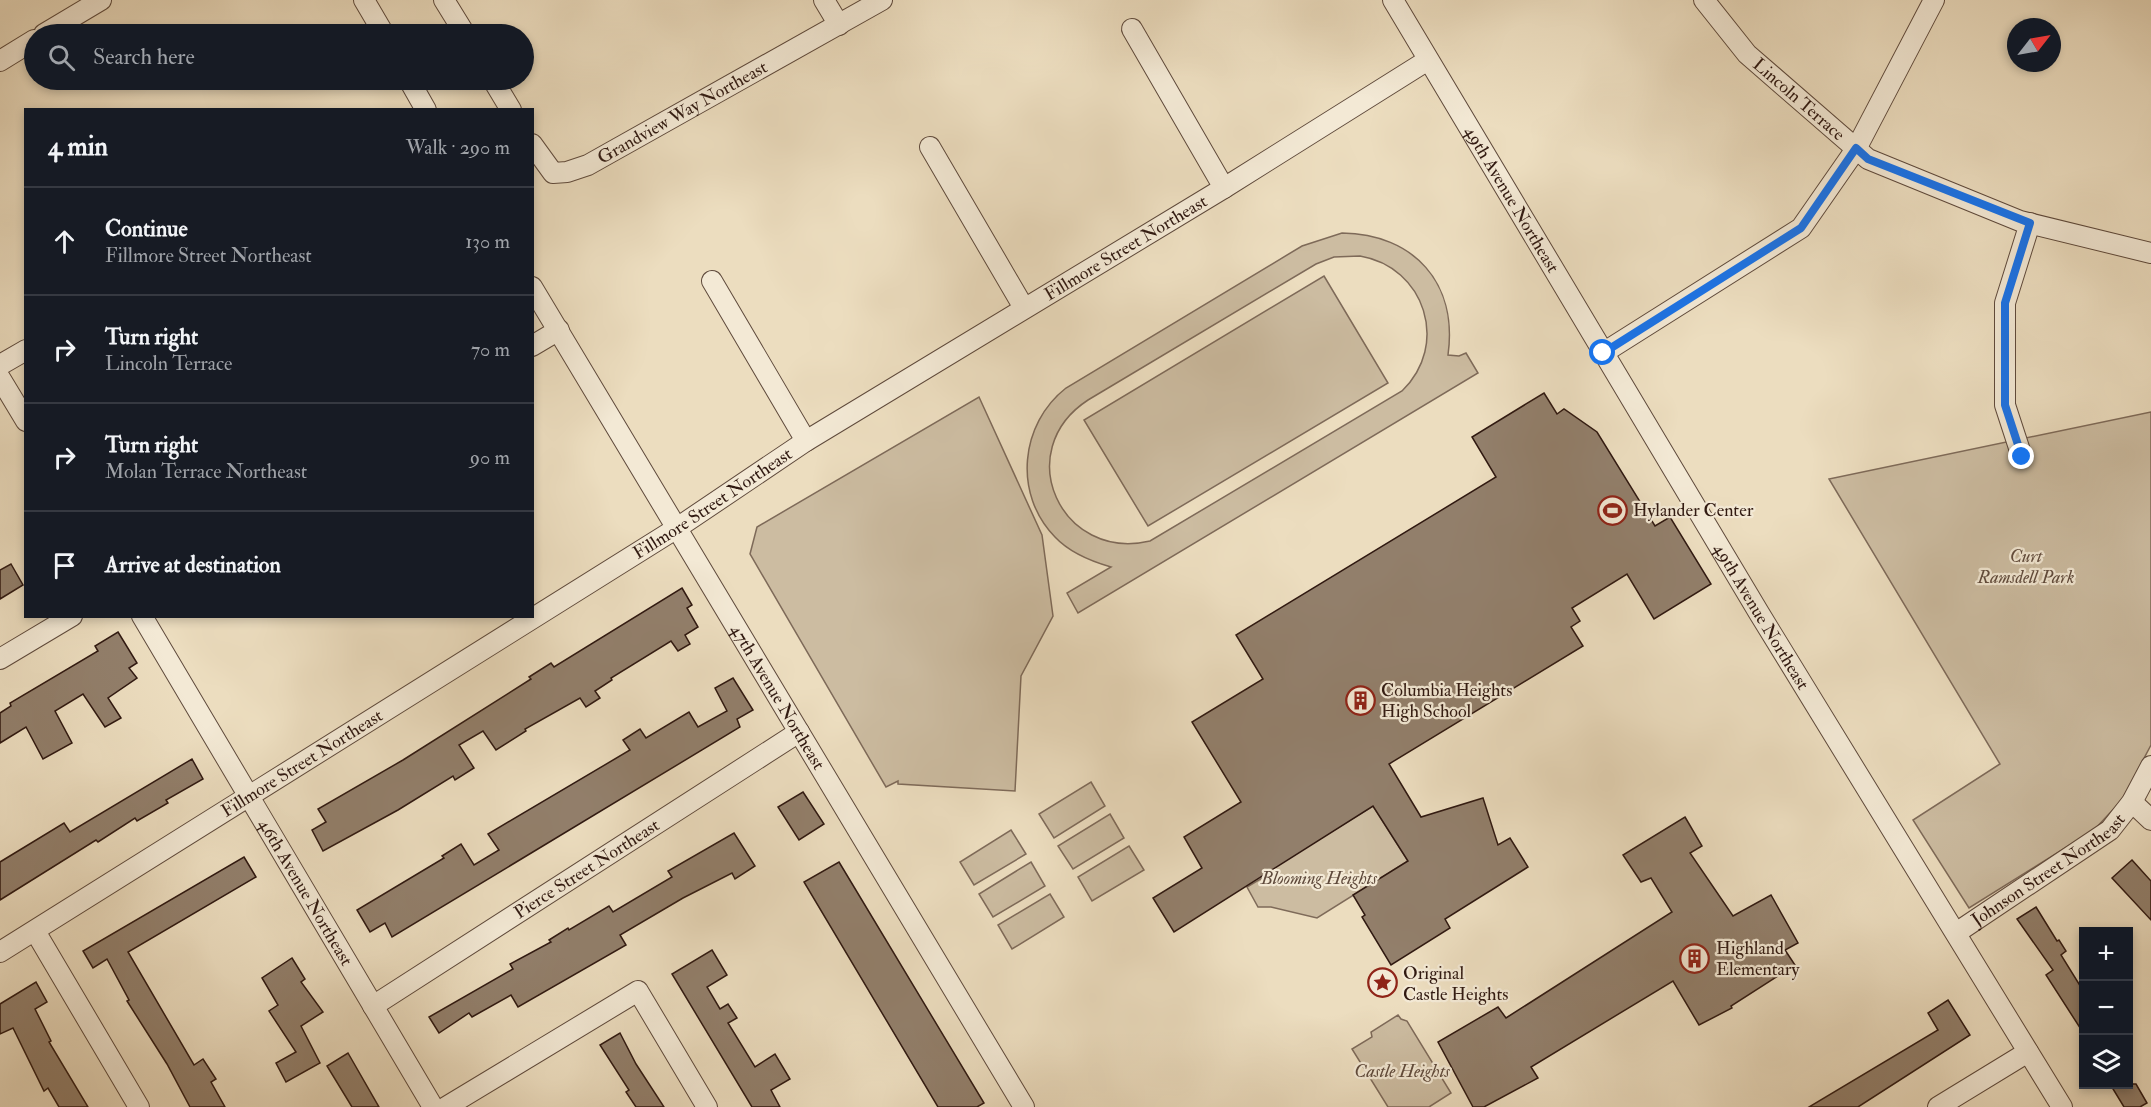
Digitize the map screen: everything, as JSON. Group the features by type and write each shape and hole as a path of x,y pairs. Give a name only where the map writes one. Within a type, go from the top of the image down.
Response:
{"street":[{"path":"61,24 101,0"},
{"path":"364,0 378,24"},
{"path":"444,0 459,24"},
{"path":"824,0 839,25 882,0"},
{"name":"49th Avenue Northeast","path":"1393,0 1603,353 2062,1107"},
{"name":"Lincoln Terrace","path":"1704,0 1747,54 1868,159 2030,223 2151,253"},
{"path":"1603,353 1801,228 1856,148 1934,0"},
{"name":"Grandview Way Northeast","path":"534,147 553,173 582,167 839,25"},
{"path":"1132,29 1224,188"},
{"path":"0,61 24,46"},
{"name":"Fillmore Street Northeast","path":"534,617 677,528 806,441 1224,188 1428,60"},
{"path":"415,90 425,108"},
{"path":"499,90 510,108"},
{"path":"930,147 1024,308"},
{"path":"2022,457 2005,405 2005,303 2030,223"},
{"path":"712,281 806,441"},
{"name":"47th Avenue Northeast","path":"534,290 1024,1107"},
{"path":"534,345 559,330"},
{"path":"0,365 24,351"},
{"path":"0,378 24,418"},
{"path":"0,659 69,618"},
{"name":"46th Avenue Northeast","path":"143,618 433,1107"},
{"name":"Fillmore Street Northeast","path":"0,952 533,618"},
{"name":"Pierce Street Northeast","path":"373,1006 799,732"},
{"name":"Johnson Street Northeast","path":"1956,933 2110,830 2132,802 2151,766"},
{"path":"2132,802 2151,820"},
{"path":"34,931 139,1107"},
{"path":"446,1107 638,992 707,1107"},
{"path":"1938,1107 2028,1052"}],"green space":[{"path":"1342,233 1368,236 1390,242 1410,253 1426,267 1438,285 1446,306 1449,329 1448,355 1459,356 1466,353 1478,373 1078,613 1067,593 1111,567 1067,548 1042,520 1033,501 1028,480 1031,440 1039,420 1066,388 1302,246","holes":["1360,256 1382,263 1401,275 1415,291 1423,310 1427,331 1425,352 1417,372 1402,391 1150,541 1119,543 1092,535 1071,519 1056,498 1050,473 1052,446 1065,422 1088,400 1316,264 1334,257"]},
{"path":"1324,276 1388,383 1148,526 1084,420"},
{"path":"979,397 1042,535 1053,616 1021,676 1015,791 898,784 898,781 886,787 750,554 757,527"},
{"name":"Curt Ramsdell Park","path":"2151,412 2151,745 2122,800 2094,830 1969,908 1913,820 2000,764 1829,479"},
{"path":"1091,782 1105,806 1054,838 1039,814"},
{"name":"Blooming Heights","path":"1373,806 1408,861 1317,918 1271,907 1258,907 1247,887 1264,877 1263,874"},
{"path":"1110,814 1124,838 1073,869 1058,846"},
{"path":"1011,830 1026,854 974,885 960,862"},
{"path":"1129,846 1144,870 1092,901 1078,877"},
{"path":"1031,862 1045,886 993,917 979,894"},
{"path":"1050,894 1064,917 1012,949 998,925"},
{"name":"Castle Heights","path":"1398,1015 1407,1021 1451,1093 1429,1107 1388,1107 1352,1049 1372,1037 1371,1032"}],"building":[{"name":"Columbia Heights High School","path":"1544,393 1557,414 1564,409 1597,432 1655,526 1670,517 1711,584 1654,619 1627,574 1572,608 1580,621 1571,627 1583,646 1389,764 1421,817 1483,798 1498,845 1510,838 1528,867 1445,919 1450,928 1391,965 1362,917 1365,915 1353,895 1408,861 1373,806 1174,932 1153,898 1202,868 1184,837 1241,802 1192,722 1263,679 1236,635 1496,477 1472,437"},
{"path":"11,564 23,585 0,599 0,570"},
{"path":"682,588 692,605 687,608 698,627 685,635 690,644 678,651 671,641 611,678 612,680 595,691 600,698 586,707 580,698 525,729 526,731 496,750 483,731 459,745 474,768 455,780 453,776 398,810 323,851 312,830 326,822 318,809 403,760 531,679 529,677 551,663 554,667"},
{"path":"118,632 137,663 129,668 137,678 108,698 121,718 105,727 83,694 55,711 72,743 43,759 26,727 0,743 0,713 11,706 10,703 98,651 95,646"},
{"path":"733,678 753,710 737,719 740,727 392,937 385,923 370,932 357,910 444,858 442,856 461,844 474,865 499,850 488,834 630,750 623,740 640,729 646,738 689,712 698,727 727,711 715,688"},
{"path":"192,759 203,779 166,800 168,803 137,821 135,818 98,842 96,840 0,900 0,862 64,823 70,832"},
{"path":"803,792 824,824 799,840 778,807"},
{"name":"Highland Elementary","path":"1685,817 1702,846 1690,853 1733,916 1771,895 1798,943 1785,950 1795,965 1731,1006 1732,1008 1699,1025 1673,981 1531,1067 1538,1078 1484,1107 1473,1107 1438,1042 1498,1007 1506,1018 1672,912 1651,878 1641,882 1623,855"},
{"path":"734,833 755,866 735,879 732,873 683,898 620,935 626,945 518,1007 511,995 472,1017 469,1013 439,1033 429,1017 513,969 510,964 551,942 549,940 568,928 569,930 609,906 613,912 672,877 668,871"},
{"path":"244,857 256,877 128,952 194,1065 203,1059 216,1079 211,1082 225,1107 190,1107 167,1064 127,1001 129,1000 107,959 93,968 83,951"},
{"path":"2132,860 2151,881 2151,920 2112,878"},
{"path":"839,862 984,1103 977,1107 938,1107 804,882"},
{"path":"2036,907 2057,941 2059,940 2066,951 2061,955 2079,984 2079,1026 2046,975 2053,970 2017,919"},
{"path":"712,950 727,975 707,987 720,1009 728,1004 737,1018 728,1023 755,1067 775,1054 790,1079 771,1090 780,1107 752,1107 672,974"},
{"path":"292,958 305,979 301,982 323,1012 301,1026 320,1063 286,1082 276,1063 296,1052 269,1011 278,1005 262,978"},
{"path":"36,982 47,1002 35,1009 51,1041 49,1042 88,1107 59,1107 48,1088 44,1091 13,1028 0,1034 0,1004"},
{"path":"1948,1000 1970,1035 1858,1107 1809,1107 1938,1030 1928,1013"},
{"path":"620,1033 636,1064 664,1107 636,1107 626,1092 629,1090 600,1045"},
{"path":"348,1053 379,1107 352,1107 327,1066"},
{"path":"2133,1084 2136,1084 2147,1103 2140,1107 2124,1107 2113,1089 2133,1089"}],"place":[{"name":"Hylander Center","path":"1612,510"},
{"name":"Columbia Heights High School","path":"1360,700"},
{"name":"Highland Elementary","path":"1695,958"},
{"name":"Original Castle Heights","path":"1382,983"}],"route":[{"path":"1603,353 1801,228 1856,148 1868,159 2020,221 2030,223 2005,303 2005,405 2022,457"}]}
